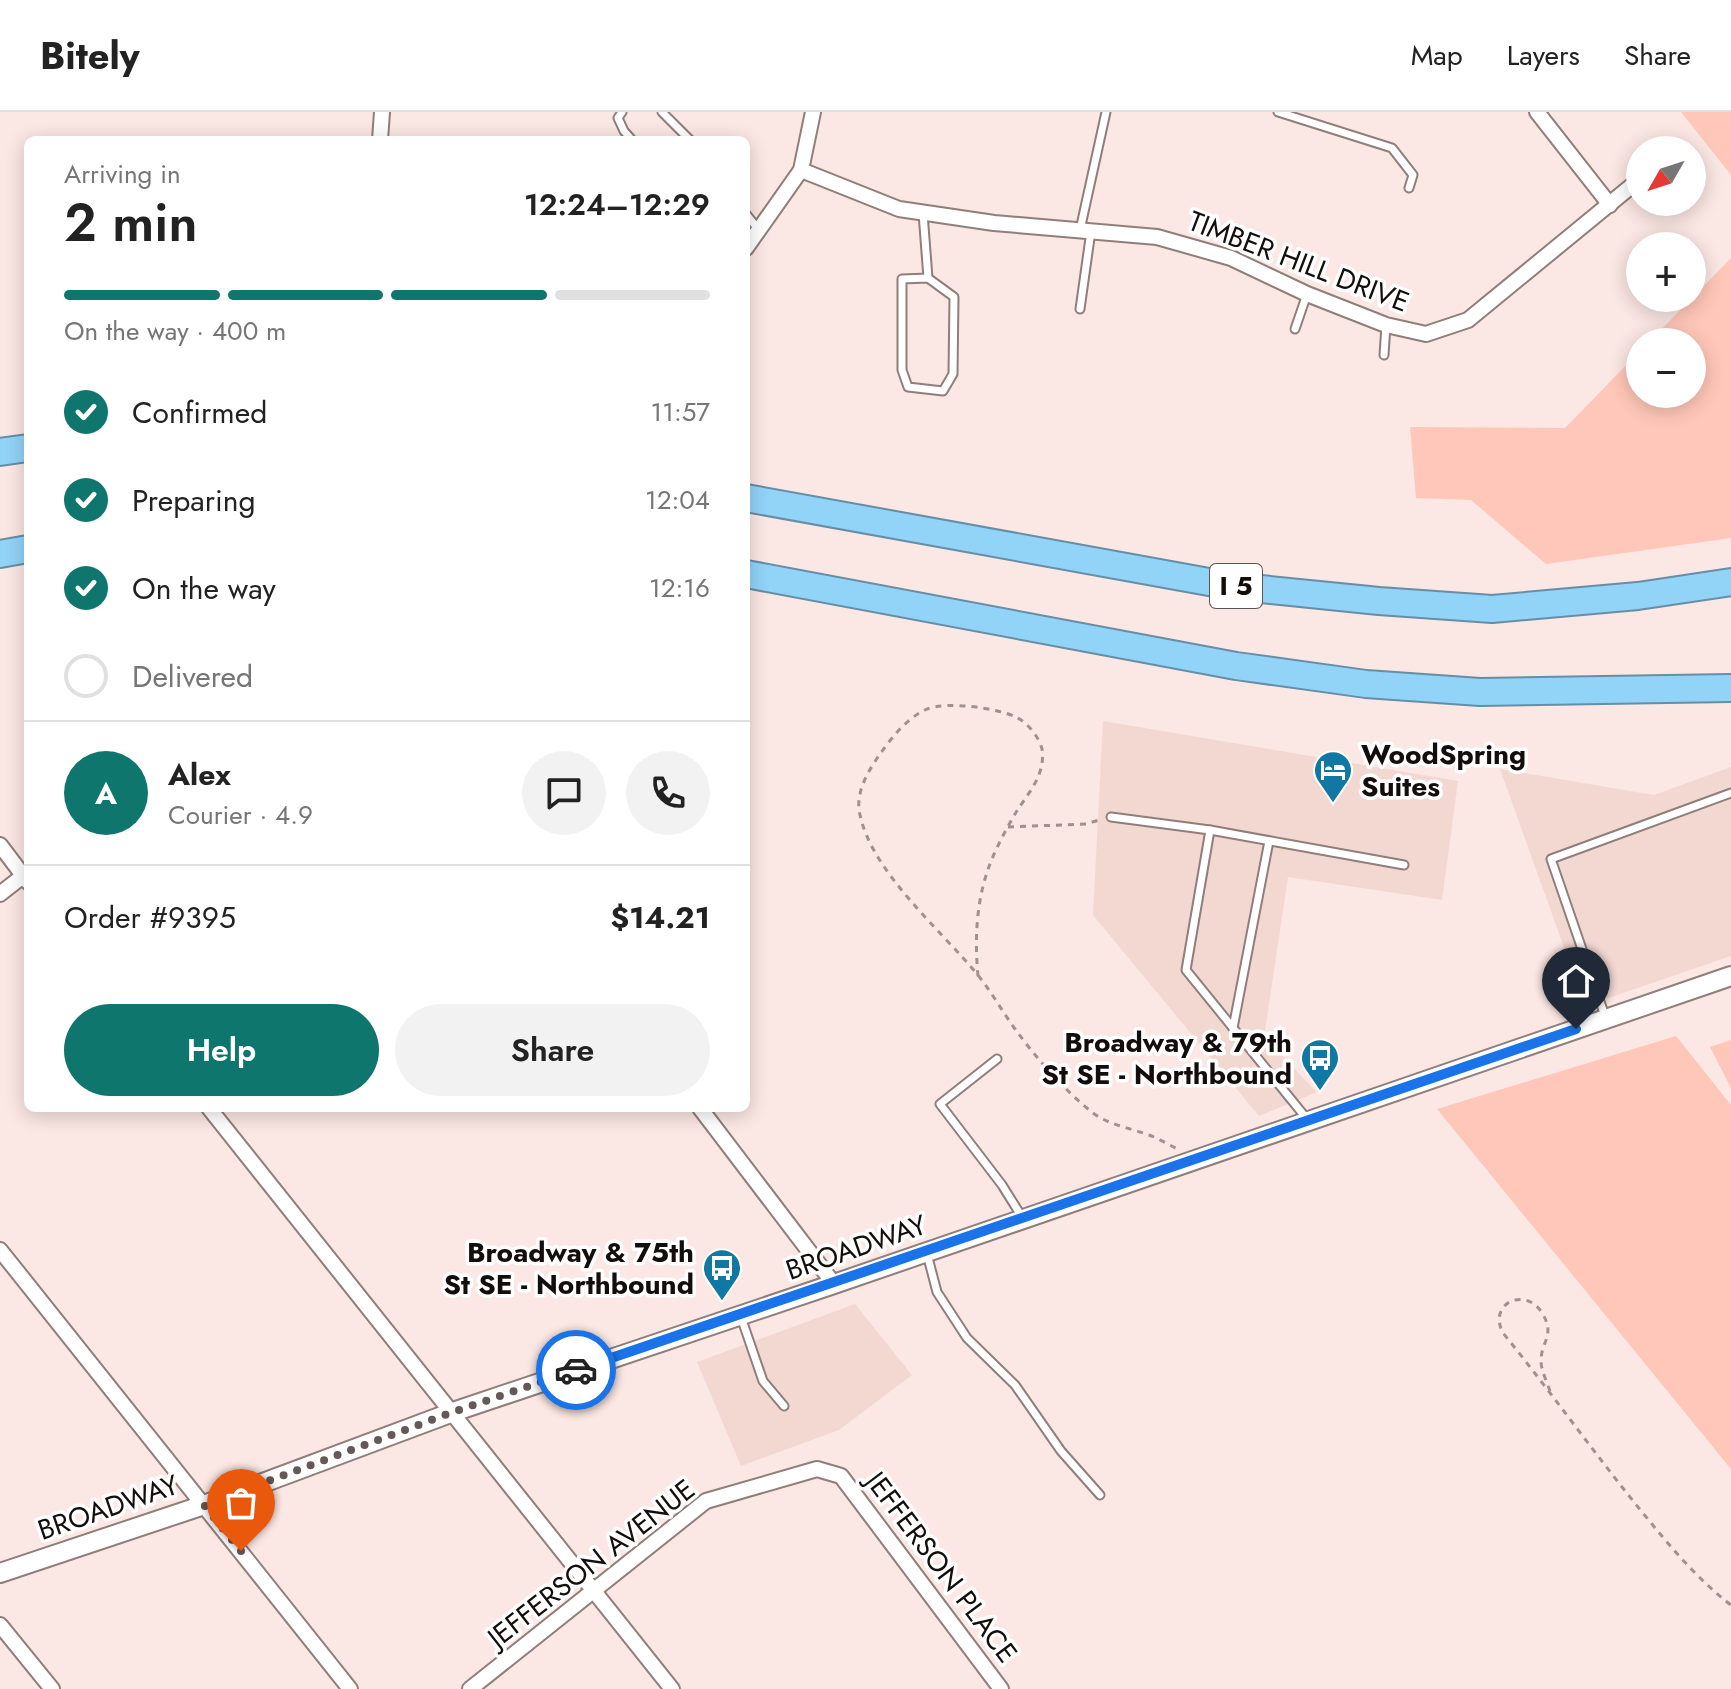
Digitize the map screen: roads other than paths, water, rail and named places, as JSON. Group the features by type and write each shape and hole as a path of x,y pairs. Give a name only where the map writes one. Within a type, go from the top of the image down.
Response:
{"highway":[{"path":"0,452 24,449"},
{"name":"I 5","path":"750,499 1231,586 1379,601 1492,609 1638,596 1731,582"},
{"path":"0,554 24,550"},
{"path":"750,575 1236,666 1366,684 1480,692 1731,688"}],"street":[{"path":"380,136 382,112"},
{"path":"750,243 801,170 813,112"},
{"path":"1537,112 1610,205"},
{"name":"TIMBER HILL DRIVE","path":"801,170 899,209 994,223 1157,237 1231,258 1307,294 1386,325 1426,334 1468,320 1626,191"},
{"path":"0,845 24,875"},
{"path":"0,894 24,878"},
{"name":"BROADWAY","path":"0,1573 204,1505 453,1412 1731,976"},
{"path":"212,1112 672,1689"},
{"path":"703,1112 834,1284"},
{"path":"0,1250 350,1689"},
{"name":"JEFFERSON AVENUE","path":"470,1689 706,1501 817,1469 841,1476"},
{"name":"JEFFERSON PLACE","path":"841,1476 1001,1689"},
{"path":"0,1625 52,1689"}],"lane":[{"path":"622,112 618,118 628,136"},
{"path":"662,112 686,136"},
{"path":"1080,309 1086,230 1106,112"},
{"path":"1278,112 1392,148 1413,175 1409,188"},
{"path":"923,213 928,278 954,297 953,374 943,391 908,387 902,370 902,279 928,278"},
{"path":"750,219 760,230"},
{"path":"1295,329 1307,294"},
{"path":"1384,355 1386,325"},
{"path":"1606,1019 1551,859 1731,793"},
{"path":"1111,817 1210,830 1404,865"},
{"path":"1210,830 1186,970 1309,1121"},
{"path":"1233,1028 1269,841"},
{"path":"997,1059 940,1104 1002,1185 1023,1219"},
{"path":"927,1252 937,1292 967,1338 1015,1385 1061,1451 1100,1495"},
{"path":"740,1315 763,1381 784,1406"}],"place":[{"name":"WoodSpring Suites","path":"1333,804"},
{"name":"Broadway & 79th St SE - Northbound","path":"1320,1092"},
{"name":"Broadway & 75th St SE - Northbound","path":"722,1302"}]}
